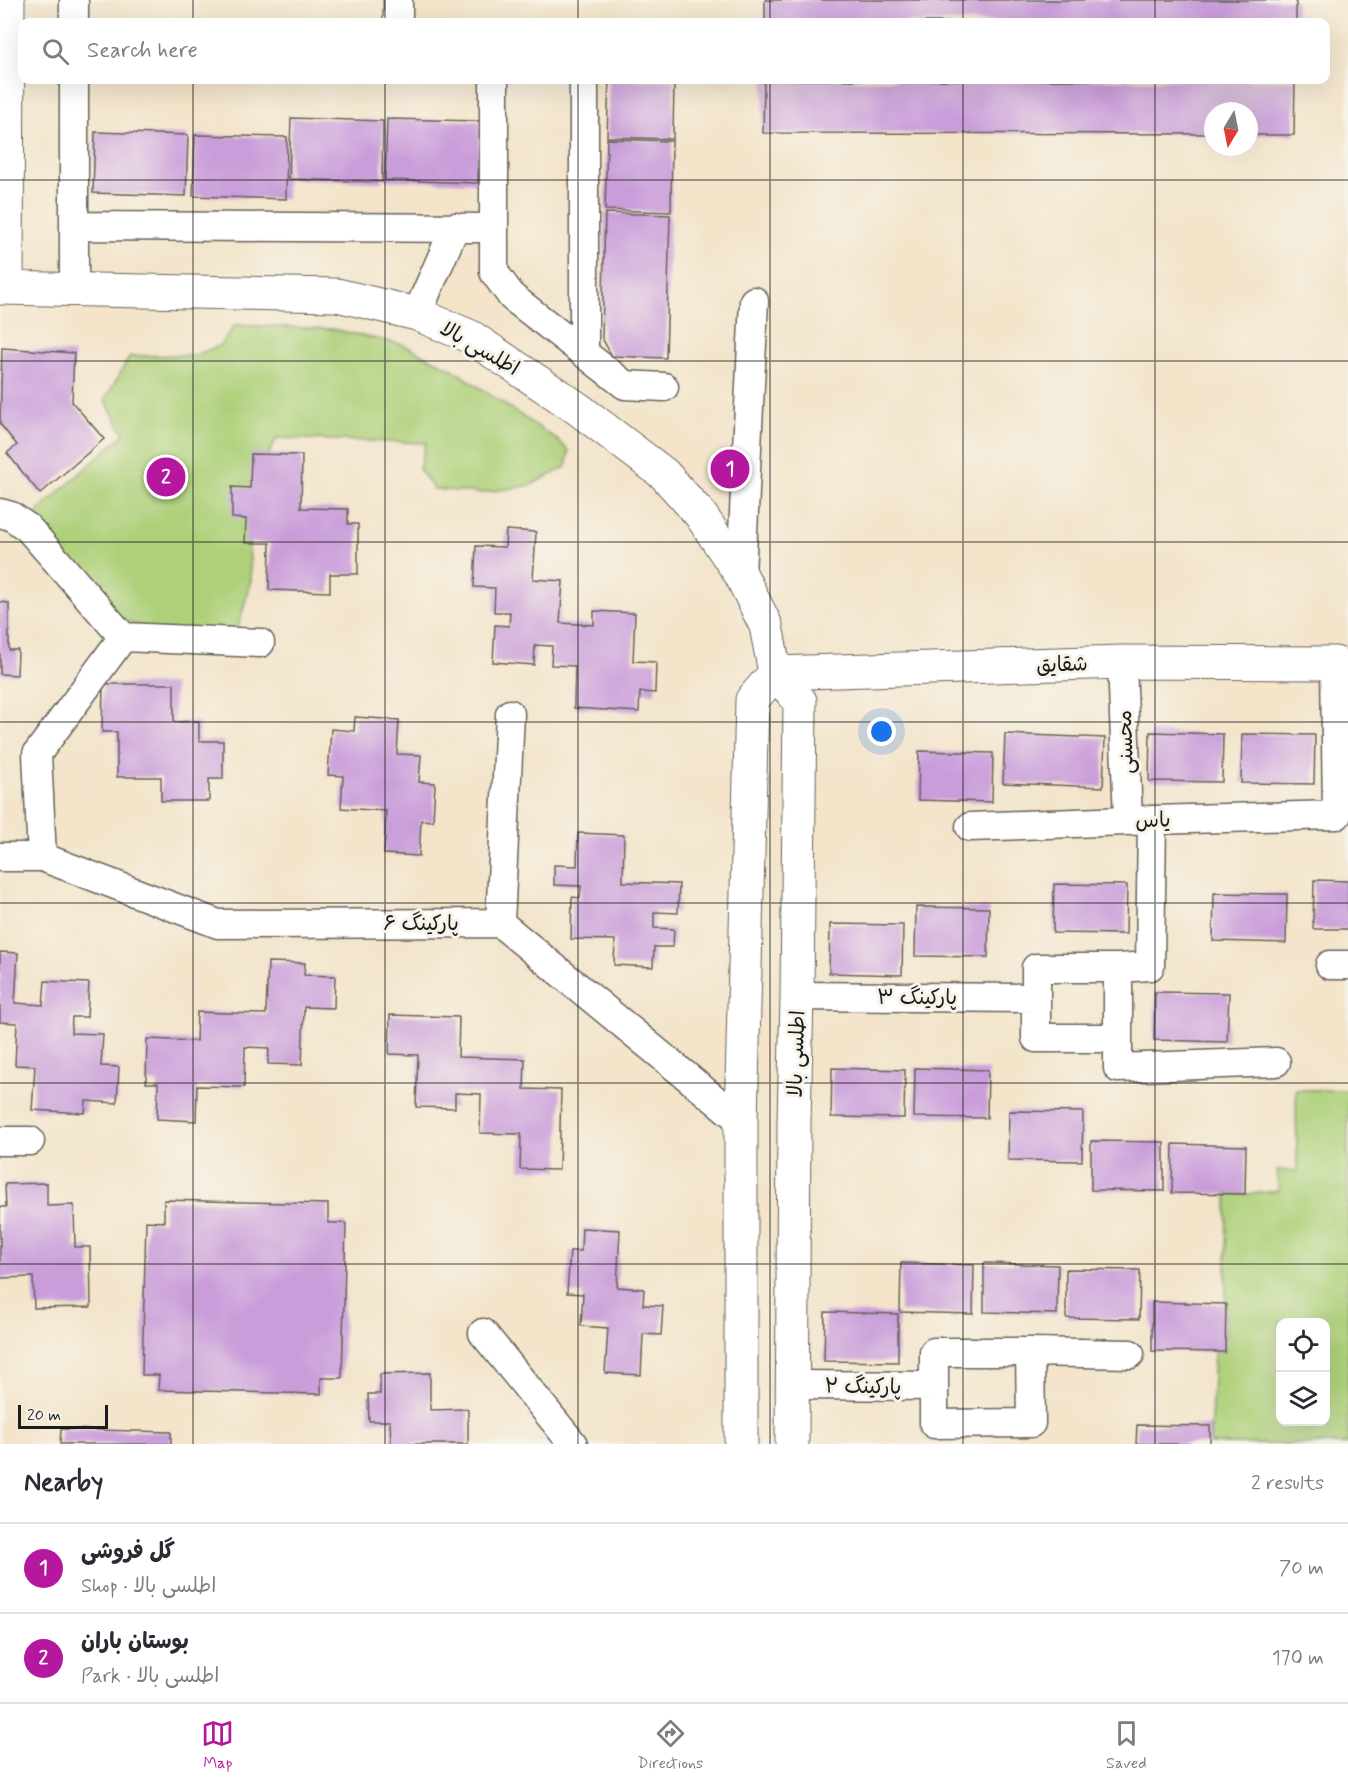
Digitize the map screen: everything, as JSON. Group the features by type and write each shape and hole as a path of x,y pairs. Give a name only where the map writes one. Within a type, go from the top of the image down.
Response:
{"street":[{"path":"4,288 8,0"},
{"path":"74,0 74,18"},
{"path":"398,0 398,18"},
{"path":"74,84 74,291"},
{"path":"494,84 494,272 512,297 625,385 664,387"},
{"path":"584,352 585,84"},
{"path":"74,226 494,228"},
{"path":"417,314 455,227"},
{"name":"اطلسی بالا","path":"4,288 337,295 417,314 471,337 578,408 663,474 700,514 741,575 765,626 775,673 801,701 798,996 794,1122 792,1444"},
{"path":"741,575 754,301"},
{"path":"0,513 12,516 28,528 123,637 260,643"},
{"path":"0,857 42,857 37,754 123,637"},
{"name":"شقایق","path":"775,673 1122,662 1342,666"},
{"name":"محسنی","path":"1118,968 1150,966 1140,820 1122,662"},
{"name":"یاس","path":"970,827 1336,815 1342,666"},
{"path":"741,1444 741,1121 752,700 775,673"},
{"path":"510,714 500,923 741,1121 794,1122"},
{"name":"پارکینگ ۶","path":"42,857 218,924 500,923"},
{"path":"1118,1038 1036,1038 1036,968 1118,968 1118,1038 1118,1068 1276,1062"},
{"name":"پارکینگ ۳","path":"798,996 1036,998"},
{"path":"0,1141 30,1141"},
{"path":"483,1333 573,1444"},
{"path":"1030,1352 1031,1424 934,1424 934,1352 1030,1352 1130,1354"},
{"name":"پارکینگ ۲","path":"792,1385 934,1386"}],"green space":[{"path":"235,325 332,329 404,345 452,369 556,439 569,451 566,467 531,485 481,493 434,489 419,469 426,443 277,438 246,498 251,580 234,643 171,638 109,614 41,545 38,511 124,434 105,400 130,356 196,355 221,345"},
{"path":"1296,1090 1348,1090 1348,1444 1210,1444 1214,1352 1225,1352 1227,1194 1279,1191 1277,1170 1297,1171"}],"building":[{"path":"765,0 1296,0 1296,18 765,18"},
{"path":"609,84 674,84 673,139 607,137"},
{"path":"764,84 1295,84 1294,135 1258,135 1258,102 1204,102 1204,134 763,133"},
{"path":"291,118 383,121 382,182 289,179"},
{"path":"387,119 480,121 478,183 385,180"},
{"path":"95,132 188,135 186,196 93,193"},
{"path":"195,135 287,137 286,199 193,196"},
{"path":"607,139 672,141 671,212 605,210"},
{"path":"605,213 670,215 666,358 612,356 602,338"},
{"path":"2,348 74,353 72,402 104,439 40,494 7,453 17,445 0,424"},
{"path":"251,454 302,455 301,508 348,509 348,524 358,524 358,574 330,574 330,592 269,590 270,543 245,543 246,519 232,518 232,487 250,488"},
{"path":"506,530 536,532 533,579 563,581 560,623 594,625 594,611 635,613 633,661 656,662 655,693 640,692 639,712 574,708 575,666 551,665 552,646 535,645 534,665 493,662 495,625 509,626 510,612 494,612 495,588 474,587 476,546 505,547"},
{"path":"0,602 9,603 9,650 18,650 17,675 0,674"},
{"path":"103,684 174,684 174,722 199,721 199,741 223,741 223,779 209,779 209,801 161,801 161,777 117,777 117,732 102,732"},
{"path":"355,717 399,720 397,754 421,755 419,782 435,783 433,821 421,820 419,856 384,854 386,811 341,808 343,776 328,775 331,729 354,731"},
{"path":"1150,732 1223,734 1222,782 1149,781"},
{"path":"1005,734 1105,738 1103,787 1003,783"},
{"path":"1242,734 1315,735 1314,784 1241,783"},
{"path":"919,751 993,753 992,802 918,800"},
{"path":"578,833 624,835 623,882 679,884 678,913 654,912 654,928 674,929 673,947 654,947 653,967 614,965 615,940 571,939 572,897 580,898 581,886 554,885 554,865 577,866"},
{"path":"1314,880 1348,881 1348,929 1313,929"},
{"path":"1054,884 1127,885 1126,934 1053,933"},
{"path":"1214,893 1287,894 1286,943 1213,941"},
{"path":"916,907 989,908 988,957 915,956"},
{"path":"830,924 903,925 902,975 829,973"},
{"path":"0,952 18,953 15,1003 43,1005 45,981 89,983 87,1017 72,1017 71,1033 103,1034 101,1066 119,1067 117,1103 86,1101 85,1113 32,1110 35,1066 15,1065 17,1023 0,1022"},
{"path":"268,962 305,963 304,975 335,976 334,1008 304,1007 302,1065 268,1064 269,1048 245,1047 244,1087 197,1086 196,1121 157,1119 158,1083 146,1083 147,1039 196,1041 197,1012 266,1014"},
{"path":"1155,992 1229,993 1227,1042 1154,1040"},
{"path":"390,1015 459,1017 458,1057 525,1059 524,1089 561,1090 559,1170 520,1169 521,1134 480,1133 481,1094 455,1093 455,1108 416,1107 418,1055 389,1054"},
{"path":"832,1068 905,1070 904,1118 831,1117"},
{"path":"915,1068 988,1070 987,1118 914,1117"},
{"path":"1009,1111 1083,1112 1082,1161 1008,1160"},
{"path":"1091,1141 1164,1142 1164,1191 1091,1190"},
{"path":"1173,1144 1246,1146 1245,1194 1172,1193"},
{"path":"47,1183 47,1206 74,1205 75,1247 90,1247 91,1307 34,1308 33,1277 0,1278 0,1207 6,1207 5,1184"},
{"path":"164,1200 328,1204 328,1223 346,1223 342,1378 321,1378 321,1394 158,1390 159,1375 142,1375 146,1221 164,1222"},
{"path":"582,1228 620,1230 617,1287 644,1289 643,1305 663,1306 661,1335 643,1334 641,1375 605,1373 608,1328 581,1326 583,1294 567,1293 570,1251 581,1251"},
{"path":"901,1263 974,1265 973,1314 900,1312"},
{"path":"984,1263 1058,1265 1057,1314 984,1312"},
{"path":"1066,1269 1140,1270 1139,1319 1066,1318"},
{"path":"1152,1302 1226,1304 1225,1352 1152,1351"},
{"path":"825,1312 898,1314 898,1362 824,1361"},
{"path":"430,1373 430,1410 468,1409 468,1444 391,1444 390,1421 369,1421 368,1394 380,1394 380,1374"},
{"path":"1137,1425 1210,1426 1210,1444 1136,1444"},
{"path":"61,1429 171,1432 171,1444 60,1444"}],"place":[{"name":"گل فروشی","path":"730,469"},
{"name":"بوستان باران","path":"166,477"}]}
